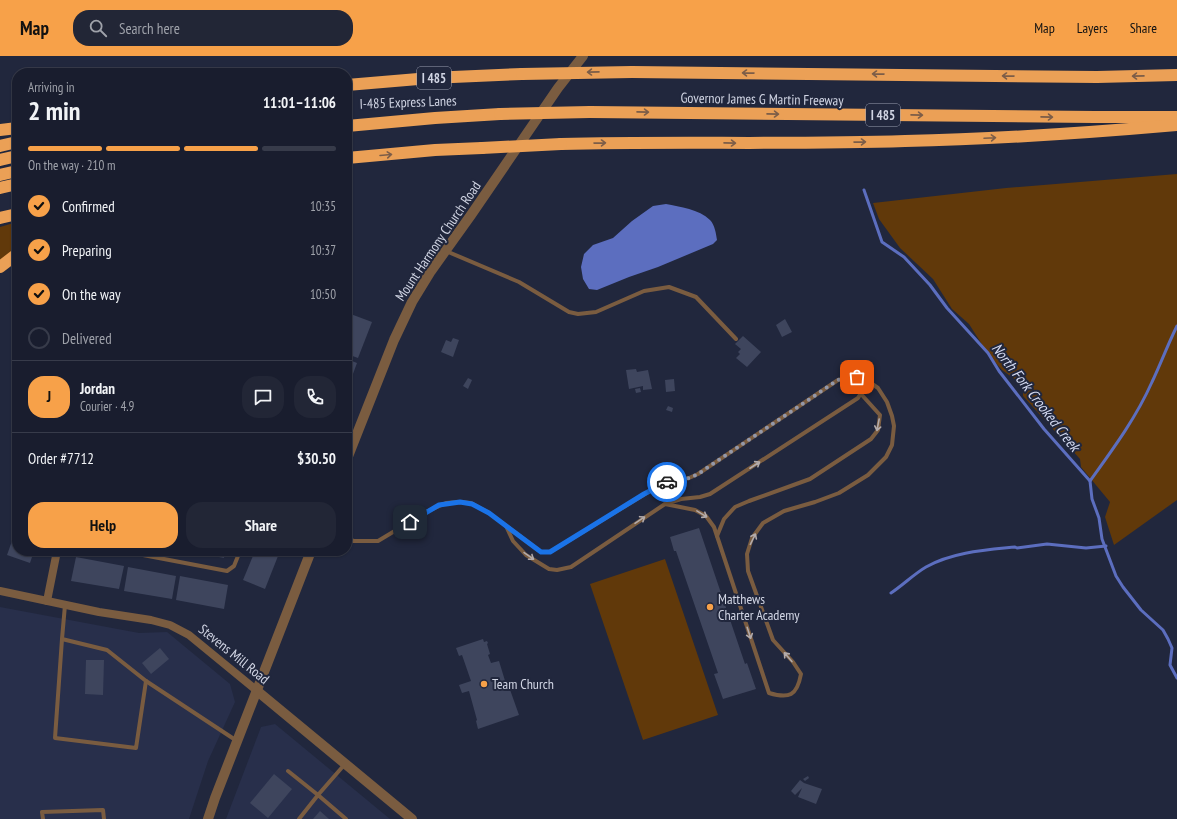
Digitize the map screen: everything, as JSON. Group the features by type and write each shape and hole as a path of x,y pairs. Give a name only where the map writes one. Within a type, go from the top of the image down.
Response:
{"highway":[{"name":"Governor James G Martin Freeway","path":"352,85 430,78 522,74 632,72 1097,77 1177,75"},
{"name":"I-485 Express Lanes","path":"352,90 479,76"},
{"name":"Governor James G Martin Freeway","path":"352,126 500,114 590,112 1177,117"},
{"name":"I-485 Express Lanes","path":"352,119 470,116"},
{"path":"352,158 435,150 561,144 628,142 751,143 904,141 1053,135 1177,125"},
{"path":"0,130 12,129"},
{"path":"0,146 12,143"},
{"path":"0,160 12,157"},
{"path":"0,176 12,172"},
{"path":"0,188 12,185"},
{"path":"0,218 12,215"},
{"path":"0,267 12,258"}],"street":[{"name":"Mount Harmony Church Road","path":"352,446 403,319 431,271 558,88 583,56"},
{"path":"47,601 57,556"},
{"path":"208,819 256,690 309,556"},
{"name":"Stevens Mill Road","path":"0,591 65,605 162,622 179,628 199,642 412,819"}],"lane":[{"path":"446,251 519,282 569,312 578,314 596,312 644,291 669,287 696,297 736,339"},
{"path":"352,540 378,541 433,508 446,503 460,502 472,504 489,513 541,552 550,552 663,483 689,478 698,474 838,380 849,377 857,377 868,381 878,388 887,402 894,426 892,445 886,458 868,475 839,493 784,511 762,523 752,538 747,554 748,571 773,640 801,674 796,692 790,695 781,696 769,693 714,527 706,516 695,510 664,504"},
{"path":"506,526 513,542 526,554 549,569 557,570 571,567 664,504 681,499 700,497 710,494 858,398 868,381"},
{"path":"717,536 724,519 735,507 810,480 871,439 878,430 880,415 861,394"},
{"path":"148,556 228,571 234,566 238,556"},
{"path":"65,605 54,738 136,748 146,681"},
{"path":"62,639 107,650 146,681 237,741"},
{"path":"299,819 345,764"},
{"path":"288,771 346,819"},
{"path":"43,819 42,812 103,810 104,819"}],"shaded area":[{"path":"1177,174 1177,500 1114,545 1105,517 1110,502 1081,467 1080,459 1023,396 1023,390 1016,380 1002,370 988,354 969,324 952,309 933,279 900,248 879,219 873,203 1006,188"},
{"path":"12,223 12,251 0,261 0,227"},
{"path":"665,559 718,715 643,740 590,584"},
{"path":"0,607 139,633 167,632 230,684 235,702 208,761 189,819 0,819"},
{"path":"275,724 390,819 226,819 261,727"}],"water":[{"path":"666,204 689,209 706,216 713,224 717,240 713,244 658,267 597,290 589,289 583,279 581,267 584,254 593,245 613,238 632,221 653,206"}],"building":[{"path":"352,314 372,322 358,358 352,356"},
{"path":"785,319 792,332 782,337 776,325"},
{"path":"743,336 761,352 747,367 736,358 740,354 738,352 741,349 735,344"},
{"path":"453,338 459,340 453,357 441,352 446,340 451,342"},
{"path":"352,361 357,363 352,376"},
{"path":"636,369 637,372 648,370 652,389 643,390 643,386 629,389 626,370"},
{"path":"468,378 472,380 468,389 463,386"},
{"path":"674,379 675,391 666,392 665,380"},
{"path":"640,388 641,392 636,393 635,389"},
{"path":"668,406 673,408 672,412 666,410"},
{"name":"Matthews Charter Academy","path":"699,528 745,664 747,663 756,689 723,699 714,674 718,673 670,537"},
{"path":"12,541 12,556 32,556 30,563 7,555"},
{"path":"214,556 224,556 224,558"},
{"path":"253,556 278,556 265,589 243,580"},
{"path":"76,557 124,566 119,589 71,581"},
{"path":"128,567 176,576 172,599 124,591"},
{"path":"180,576 228,585 224,609 176,600"},
{"name":"Team Church","path":"483,639 484,642 487,641 488,643 490,654 488,655 491,663 499,661 506,684 508,684 519,715 478,729 469,691 462,693 459,685 471,681 462,655 459,656 456,648"},
{"path":"160,648 169,659 151,674 142,663"},
{"path":"86,660 104,660 103,695 85,694"},
{"path":"274,774 292,789 268,818 250,803"},
{"path":"808,776 809,778 805,781 803,779"},
{"path":"800,780 804,783 822,789 816,804 798,797 802,788 795,795 791,791"},
{"path":"320,811 329,819 313,819"}],"waterway":[{"name":"North Fork Crooked Creek","path":"864,190 882,242 904,257 930,285 947,308 988,353 999,371 1044,429 1090,481 1092,499 1099,518 1102,539 1116,576 1141,610 1163,630 1172,648 1170,665 1177,678"},
{"path":"1090,481 1124,433 1139,408 1177,326"},
{"path":"891,593 926,567 947,558 970,552 1047,544 1086,548 1106,546"}],"way so far":[{"path":"667,482 689,478 698,474 838,380 849,377 857,377"}],"place":[{"name":"Matthews Charter Academy","path":"710,607"},
{"name":"Team Church","path":"484,684"}],"route":[{"path":"410,522 439,505 460,502 472,504 489,513 541,552 550,552 644,494 667,482"}]}
